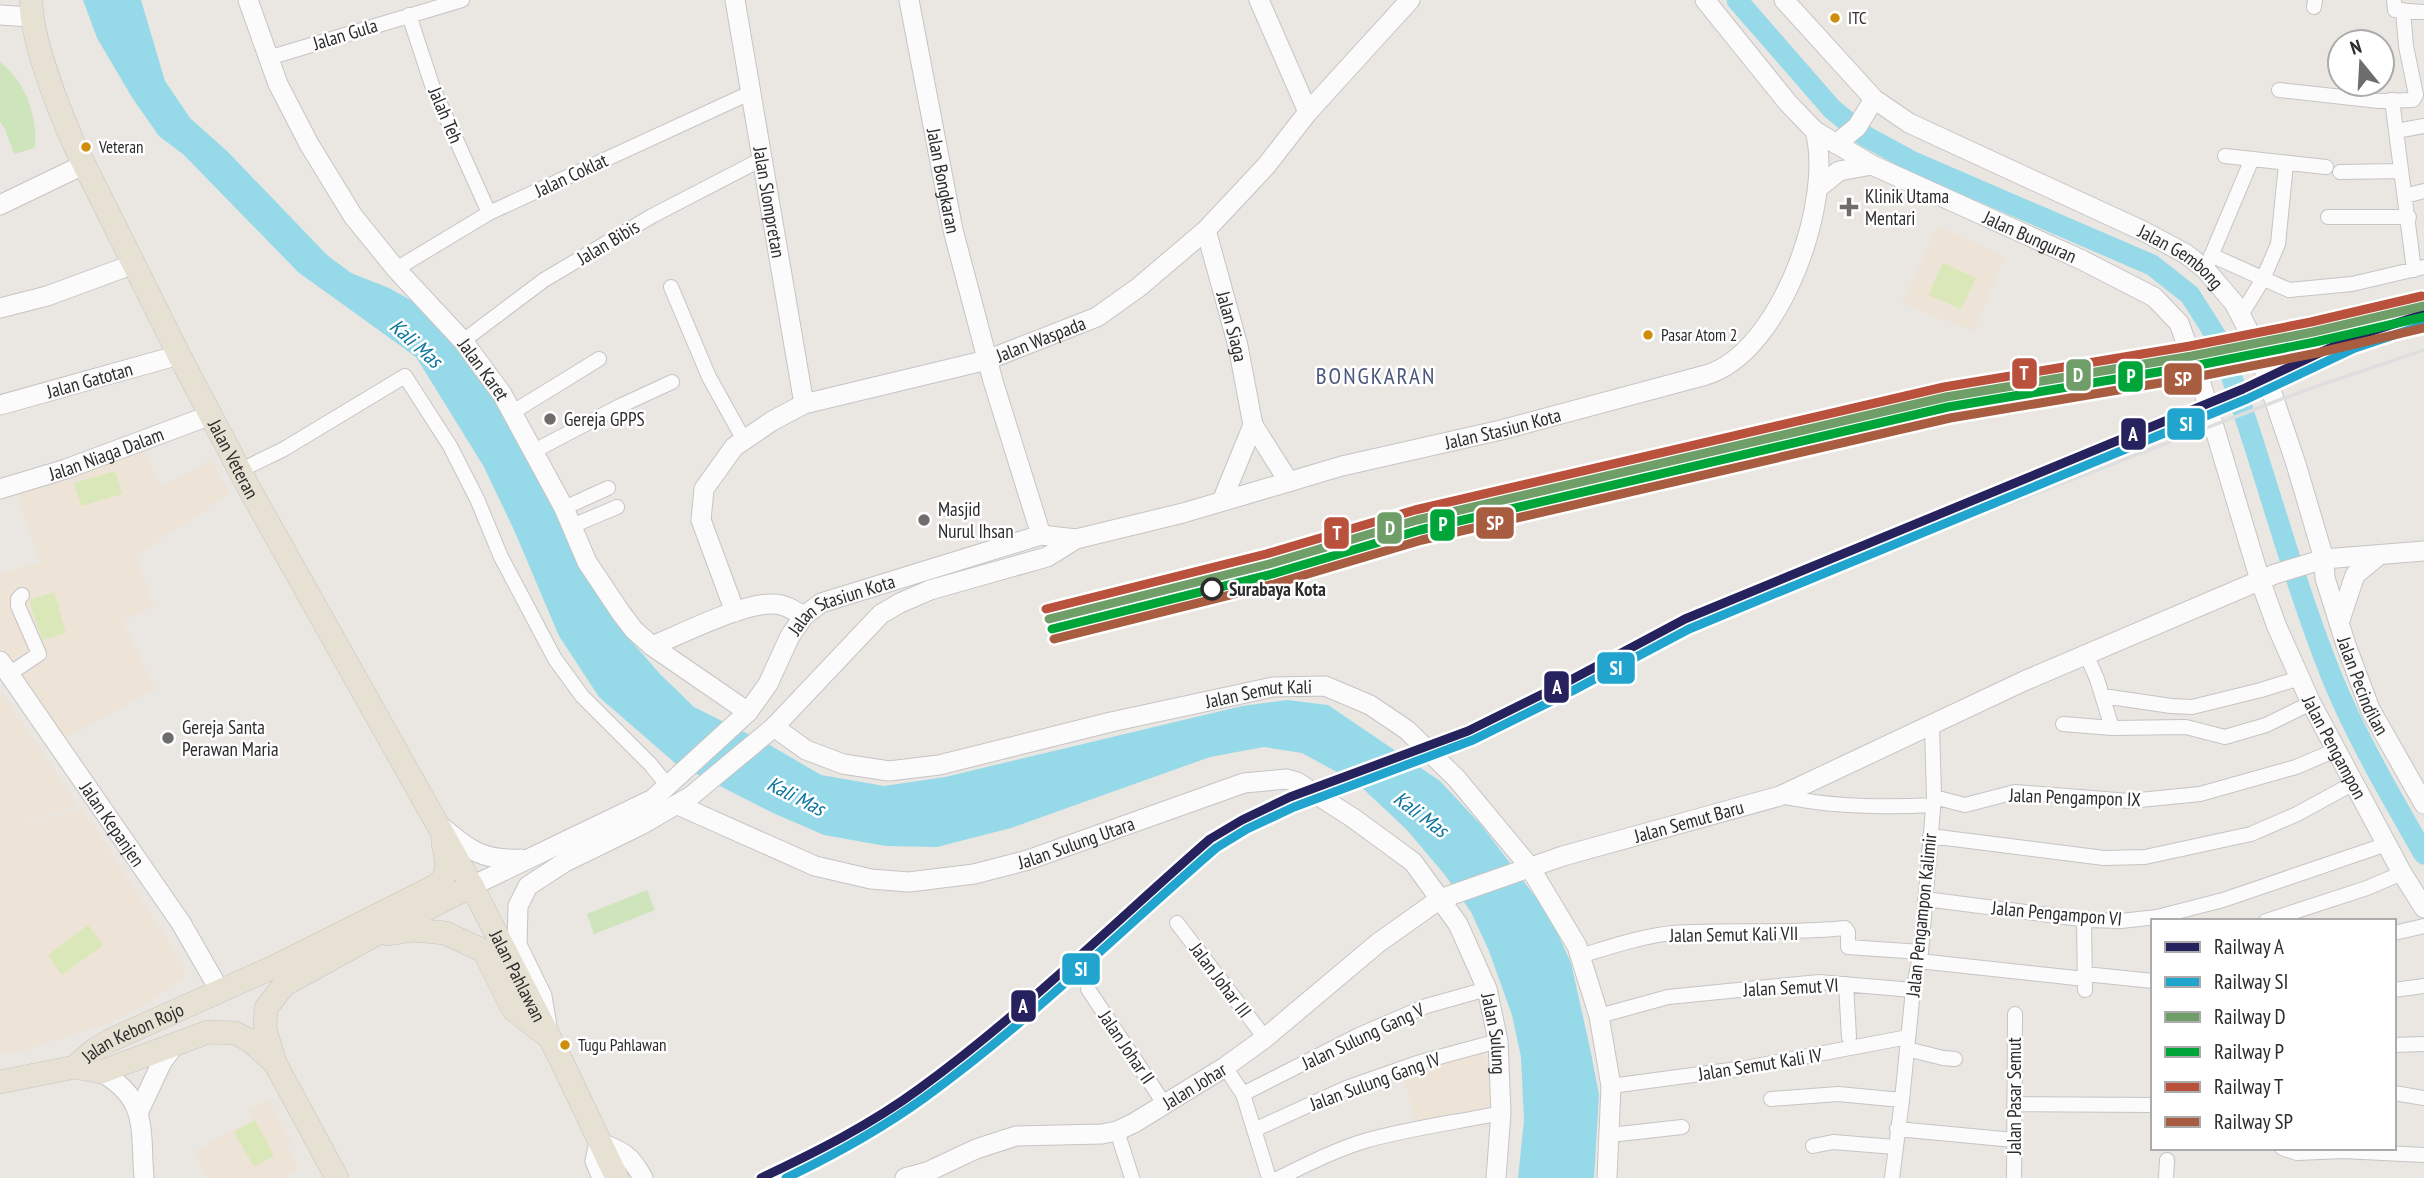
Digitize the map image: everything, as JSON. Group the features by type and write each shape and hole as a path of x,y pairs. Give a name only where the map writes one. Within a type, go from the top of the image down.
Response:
{"main road":[{"name":"Jalan Veteran","path":"31,8 63,120 179,355 250,490 471,886"},
{"name":"Jalan Kebon Rojo","path":"75,1067 94,1050 111,1040 276,966 437,884 443,880 446,870 439,827"},
{"name":"Jalan Pahlawan","path":"471,886 617,1178"},
{"path":"337,1178 275,1063 264,1017 271,999 284,985 471,886"},
{"path":"372,937 414,930 445,933 484,951 513,1009 549,1038"},
{"name":"Jalan Kebon Rojo","path":"75,1067 101,1072 208,1032 235,1032 249,1040 275,1063"},
{"path":"0,1082 75,1067"}],"street":[{"name":"Jalan Karet","path":"248,0 278,84 309,144 353,216 396,269 463,341 513,412 568,517 587,562 606,592 635,630 652,646 743,717"},
{"name":"Jalan Gula","path":"268,58 462,0"},
{"name":"Jalan Slompretan","path":"735,0 804,404"},
{"name":"Jalan Bongkaran","path":"909,0 947,205 987,360 1041,535"},
{"path":"1259,0 1308,111"},
{"name":"Jalan Waspada","path":"735,612 701,520 704,489 734,447 772,421 804,404 987,360 1097,317 1139,287 1206,230 1266,166 1308,111 1410,0"},
{"path":"1705,0 1788,103 1831,138 1872,165"},
{"path":"1784,0 1874,99 1860,122 1831,138"},
{"path":"2279,90 2379,101 2411,101 2416,95 2399,5 2424,12"},
{"path":"0,15 31,8"},
{"name":"Jalah Teh","path":"409,15 433,88 489,213"},
{"name":"Jalan Coklat","path":"396,269 489,213 752,92"},
{"name":"Jalan Gembong","path":"1874,99 1909,123 2208,262 2255,343 2323,559"},
{"path":"2252,159 2208,262 2289,290 2352,284 2419,268 2405,196 2392,100"},
{"path":"2396,131 2424,126"},
{"name":"Jalan Stasiun Kota","path":"685,801 768,732 881,614 930,590 1047,556 1076,539 1183,513 1342,467 1502,430 1706,375 1729,365 1756,341 1773,317 1796,270 1810,230 1820,162 1831,138"},
{"path":"2225,156 2333,170 2401,171"},
{"name":"Jalan Bibis","path":"463,341 544,280 652,216 762,159"},
{"path":"0,205 85,164"},
{"path":"2241,315 2263,279 2278,244 2286,164"},
{"path":"1818,188 1843,169 1872,165"},
{"name":"Jalan Bunguran","path":"1872,165 2094,266 2154,297 2179,323 2267,584"},
{"path":"2405,196 2424,191"},
{"path":"2328,217 2409,217"},
{"name":"Jalan Siaga","path":"1206,230 1238,346 1253,425 1289,482"},
{"path":"0,308 47,296 134,264"},
{"path":"671,288 709,377 744,440"},
{"name":"Jalan Gatotan","path":"0,405 179,355"},
{"path":"513,412 599,359"},
{"path":"241,470 284,449 405,376 450,446 477,499 501,557 555,659 582,696 671,783 653,799 471,886"},
{"path":"534,451 620,405 672,382"},
{"name":"Jalan Niaga Dalam","path":"0,489 66,469 211,415"},
{"path":"1222,501 1253,425"},
{"path":"568,517 608,488"},
{"path":"568,517 617,507"},
{"path":"1041,535 1047,556"},
{"name":"Jalan Stasiun Kota","path":"671,783 743,717 768,684 790,636 804,616 821,603 1041,535 1076,539"},
{"name":"Jalan Semut Baru","path":"1448,895 1522,869 1780,796 2086,654 2225,596 2239,601 2302,565 2323,559 2424,551"},
{"path":"2339,623 2355,575 2378,556"},
{"name":"Jalan Pecindilan","path":"2323,559 2325,578 2339,623 2370,709 2424,804"},
{"name":"Jalan Pengampon","path":"2267,584 2311,704 2402,873 2424,908"},
{"path":"5,667 39,654 18,606 18,598 22,595"},
{"path":"652,646 735,612 772,603 804,616"},
{"path":"2086,654 2103,696 2112,728"},
{"name":"Jalan Kepanjen","path":"5,667 181,923 220,991"},
{"path":"2103,696 2171,706 2192,706 2300,678"},
{"name":"Jalan Semut Kali","path":"768,732 843,764 889,771 939,765 1111,722 1273,687 1325,686 1370,705 1407,730 1457,779 1577,946 1599,1016 1611,1086 1607,1178"},
{"path":"2063,724 2112,728 2186,727 2224,737 2266,725 2311,704"},
{"path":"1932,725 1933,801"},
{"name":"Jalan Pengampon IX","path":"1933,801 1965,804 2015,792 2130,801 2200,794 2296,767 2336,750"},
{"name":"Jalan Sulung Utara","path":"685,801 816,866 871,879 909,882 957,877 1028,860 1217,791 1261,779 1286,779 1297,782 1353,817 1413,862 1448,895"},
{"path":"1930,836 2104,858 2145,857 2251,834 2297,814 2354,783"},
{"name":"Jalan Pengampon Kalimir","path":"1780,796 1821,804 1873,807 1933,801 1920,956 1913,990 1892,1178"},
{"path":"549,1038 542,996 517,945 517,914 523,894 528,886 565,862 685,801"},
{"path":"439,827 465,846 485,856 503,860 530,859"},
{"name":"Jalan Pengampon VI","path":"1925,899 2084,919 2121,921 2157,917 2222,900 2387,844"},
{"path":"2272,919 2367,888 2402,873"},
{"name":"Jalan Sulung","path":"1448,895 1487,989 1498,1041 1501,1114 1496,1178"},
{"name":"Jalan Johar","path":"905,1178 928,1172 988,1144 1016,1136 1102,1134 1117,1131 1165,1105 1225,1067 1265,1038 1378,943 1448,895"},
{"path":"2084,919 2085,981"},
{"name":"Jalan Johar III","path":"1177,923 1265,1038"},
{"path":"2396,933 2424,926"},
{"name":"Jalan Semut Kali VII","path":"1580,956 1647,937 1672,933 1805,932 1845,928 1848,947 1920,956"},
{"path":"1920,956 2085,981 2151,981"},
{"name":"Jalan Semut VI","path":"1599,1016 1668,997 1819,982 1913,990"},
{"path":"1846,984 1849,1037"},
{"path":"2396,990 2424,986"},
{"name":"Jalan Johar II","path":"1088,989 1165,1105"},
{"name":"Jalan Sulung Gang V","path":"1243,1094 1426,1006 1487,989"},
{"name":"Jalan Pasar Semut","path":"2014,1178 2015,1014"},
{"name":"Jalan Sulung Gang IV","path":"1254,1130 1346,1088 1417,1063 1498,1041"},
{"path":"144,1178 139,1111 162,1062 176,1043"},
{"path":"1908,1043 1955,1059"},
{"name":"Jalan Semut Kali IV","path":"1611,1086 1908,1043"},
{"path":"2396,1045 2424,1044"},
{"path":"1225,1067 1243,1094 1269,1178"},
{"path":"101,1072 122,1086 139,1111"},
{"path":"2396,1093 2424,1098"},
{"path":"1771,1098 1838,1094 1902,1100"},
{"path":"2014,1104 2151,1105"},
{"path":"1279,1178 1315,1160 1367,1141 1501,1114"},
{"path":"1610,1135 1682,1128"},
{"path":"1897,1129 2014,1140"},
{"path":"1117,1131 1132,1178"},
{"path":"599,1142 625,1153 633,1160 643,1178"},
{"name":"Jalan Pahlawan","path":"599,1142 595,1161 602,1178"},
{"path":"1813,1146 1833,1142 1895,1147"},
{"path":"2288,1150 2297,1153 2343,1151 2424,1155"},
{"path":"2166,1178 2167,1160"}],"shaded area":[{"path":"1938,226 2005,257 1973,332 1902,303"},
{"path":"143,446 160,487 211,460 230,494 136,555 154,607 123,621 155,689 64,739 0,645 0,574 40,562 17,493"},
{"path":"3,693 78,806 0,830 0,695"},
{"path":"82,808 184,966 183,977 147,1004 109,1023 25,1050 0,1054 0,831"},
{"path":"1485,1052 1494,1112 1416,1126 1403,1073"},
{"path":"268,1100 293,1145 287,1149 298,1169 283,1178 208,1178 194,1152 254,1118 250,1110"}],"green space":[{"path":"0,62 23,89 34,124 35,148 14,154 0,122"},
{"path":"1943,263 1976,278 1961,309 1928,295"},
{"path":"115,471 122,494 81,506 74,483"},
{"path":"54,592 66,633 42,640 29,600"},
{"path":"647,890 655,910 594,934 587,914"},
{"path":"88,925 103,945 62,975 48,955"},
{"path":"255,1120 274,1156 254,1167 234,1132"}],"water":[{"name":"Kali Mas","path":"83,0 141,0 165,81 190,118 228,152 327,255 351,273 389,288 425,308 498,396 587,573 618,626 660,674 694,707 768,744 821,775 884,786 945,777 1242,706 1287,700 1328,705 1440,781 1482,826 1550,917 1571,963 1599,1095 1594,1178 1518,1178 1524,1120 1521,1057 1512,1015 1489,951 1471,912 1445,875 1407,830 1357,783 1302,753 1264,747 1210,757 1011,828 937,847 886,846 824,835 773,813 675,763 599,697 559,636 484,467 416,357 298,272 184,155 159,136 133,99 97,38"}],"waterway":[{"path":"1737,0 1832,109 1865,136 1913,162 2152,265 2190,295 2221,344"},
{"path":"2232,378 2305,605 2333,680 2364,747 2424,854"}],"railway":[{"path":"1468,731 1562,692 1684,634 1802,583 2303,391 2424,350"}],"rail line":[{"name":"T","path":"1046,609 1266,554 1415,510 1944,387 2190,346 2422,296"},
{"name":"D","path":"1049,619 1269,564 1417,520 1946,397 2192,356 2424,306"},
{"name":"A","path":"761,1178 842,1137 919,1089 1031,999 1210,839 1242,820 1290,797 1468,731 1685,619 2243,389 2351,338 2424,314"},
{"name":"P","path":"1052,629 1272,574 1420,530 1948,407 2194,366 2424,317"},
{"name":"SI","path":"786,1178 874,1131 962,1069 1037,1008 1216,848 1247,829 1294,807 1473,740 1689,629 2247,399 2355,348 2424,325"},
{"name":"SP","path":"1054,639 1274,584 1422,540 1950,418 2196,377 2424,328"}],"place":[{"name":"ITC","path":"1835,18"},
{"name":"Veteran","path":"86,147"},
{"name":"Klinik Utama Mentari","path":"1849,207"},
{"name":"Pasar Atom 2","path":"1648,335"},
{"name":"Gereja GPPS","path":"550,419"},
{"name":"Masjid Nurul Ihsan","path":"924,520"},
{"name":"Surabaya Kota","path":"1212,589"},
{"name":"Gereja Santa Perawan Maria","path":"168,738"},
{"name":"Tugu Pahlawan","path":"565,1045"}],"district":[{"name":"BONGKARAN","path":"1376,375"}]}
